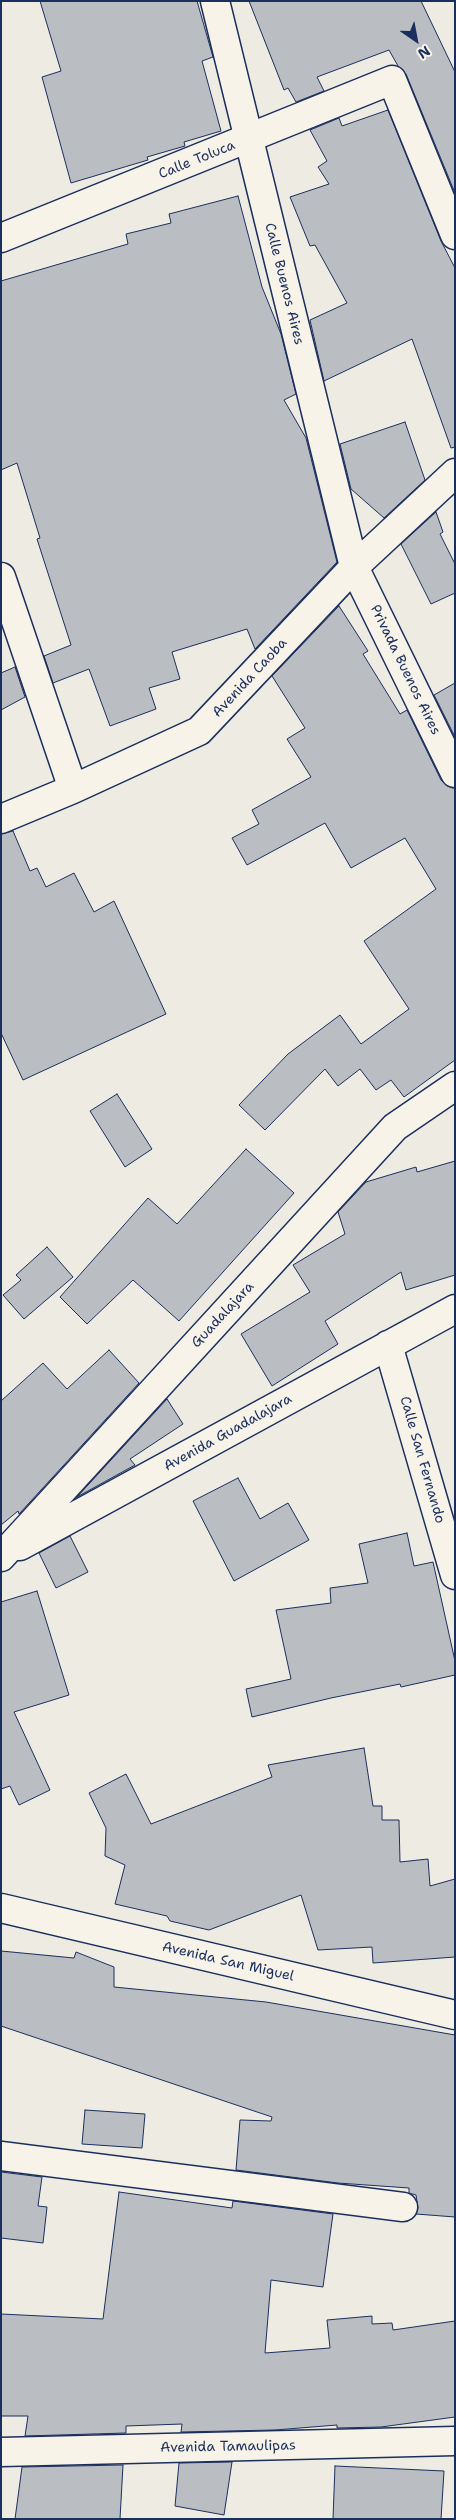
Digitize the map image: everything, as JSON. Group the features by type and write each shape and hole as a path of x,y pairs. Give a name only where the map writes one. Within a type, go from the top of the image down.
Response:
{"street":[{"name":"Calle Buenos Aires","path":"215,1 354,567"},
{"name":"Calle Toluca","path":"1,238 392,80 455,234"},
{"name":"Avenida Caoba","path":"1,819 73,789 199,731 354,567 445,480 455,473"},
{"name":"Privada Buenos Aires","path":"354,567 455,773"},
{"path":"1,577 73,789"},
{"name":"Guadalajara","path":"1,1557 395,1127 455,1086"},
{"name":"Avenida Guadalajara","path":"1,1557 455,1309"},
{"name":"Calle San Fernando","path":"388,1345 452,1559"},
{"name":"Avenida San Miguel","path":"1,1908 455,2015"},
{"path":"1,2156 403,2207"},
{"name":"Avenida Tamaulipas","path":"1,2452 455,2442"}],"building":[{"path":"40,1 197,1 213,57 202,61 221,131 184,142 185,146 147,157 148,160 71,183 42,77 61,71"},
{"path":"249,1 421,1 455,72 455,193 406,74 398,66 389,50 317,77 324,91 296,102 288,88 284,90"},
{"path":"388,110 441,241 455,268 455,447 451,448 412,339 324,381 310,320 347,303 315,245 310,246 290,197 329,184 318,167 327,161 310,130 339,118 342,126"},
{"path":"238,196 262,287 281,334 296,394 284,400 306,438 337,562 255,649 247,629 172,652 180,679 149,688 156,709 110,726 89,669 53,683 44,656 71,645 37,539 40,538 17,463 1,470 1,281 128,244 126,234 171,223 169,214"},
{"path":"405,422 425,480 384,518 351,489 340,444"},
{"path":"436,512 443,532 440,534 455,564 455,593 431,604 401,544"},
{"path":"339,606 368,651 363,654 400,714 407,710 441,780 447,786 455,788 455,1060 404,1097 391,1080 376,1090 360,1069 338,1086 325,1069 265,1130 239,1105 288,1054 340,1015 361,1044 409,1009 364,941 436,889 405,838 351,868 325,823 247,865 232,838 259,824 252,810 311,777 287,739 305,728 272,676"},
{"path":"15,667 25,697 1,710 1,673"},
{"path":"455,683 455,737 434,695"},
{"path":"13,831 30,871 37,868 46,887 74,873 94,912 114,901 166,1014 23,1080 1,1033 1,834"},
{"path":"117,1094 152,1149 125,1167 90,1111"},
{"path":"246,1149 294,1193 179,1321 133,1280 87,1324 60,1297 148,1198 177,1224"},
{"path":"455,1161 455,1275 406,1290 401,1272 325,1321 338,1344 272,1386 241,1334 310,1292 293,1265 345,1234 338,1212 366,1182 416,1167 417,1172"},
{"path":"47,1247 73,1277 24,1319 3,1295 21,1280 16,1275"},
{"path":"109,1350 139,1383 19,1514 18,1511 1,1525 1,1401 43,1363 67,1389"},
{"path":"167,1399 183,1424 130,1459 135,1465 77,1497"},
{"path":"238,1478 260,1519 288,1503 309,1540 234,1581 193,1501"},
{"path":"407,1533 414,1566 433,1562 455,1661 455,1675 401,1687 400,1684 331,1698 252,1717 246,1689 291,1679 276,1610 331,1603 330,1588 368,1583 359,1544"},
{"path":"70,1536 88,1572 56,1588 39,1553"},
{"path":"37,1591 69,1695 14,1712 50,1790 19,1805 10,1786 1,1789 1,1602"},
{"path":"364,1748 373,1806 382,1806 382,1820 399,1820 400,1862 428,1859 430,1886 455,1879 455,1957 373,1963 372,1947 318,1950 301,1895 209,1930 170,1921 167,1916 115,1904 125,1865 105,1856 106,1828 89,1793 126,1774 151,1824 272,1777 268,1765"},
{"path":"1,1951 74,1958 76,1952 114,1967 114,1987 266,2002 455,2035 455,2217 416,2214 418,2208 416,2195 409,2193 409,2188 338,2183 236,2170 240,2120 271,2121 272,2117 1,2026"},
{"path":"85,2110 145,2114 142,2148 82,2144"},
{"path":"1,2172 42,2177 38,2206 47,2207 43,2243 1,2238"},
{"path":"119,2192 232,2208 233,2201 333,2214 323,2287 271,2280 265,2353 330,2348 327,2320 372,2316 372,2324 392,2323 393,2330 455,2321 455,2417 381,2427 337,2428 337,2425 275,2430 181,2432 182,2424 126,2426 126,2433 25,2436 28,2416 1,2416 1,2314 103,2319"},
{"path":"232,2462 224,2515 175,2506 179,2463"},
{"path":"123,2465 120,2519 15,2519 22,2467"},
{"path":"335,2466 444,2471 441,2519 333,2519"}]}
